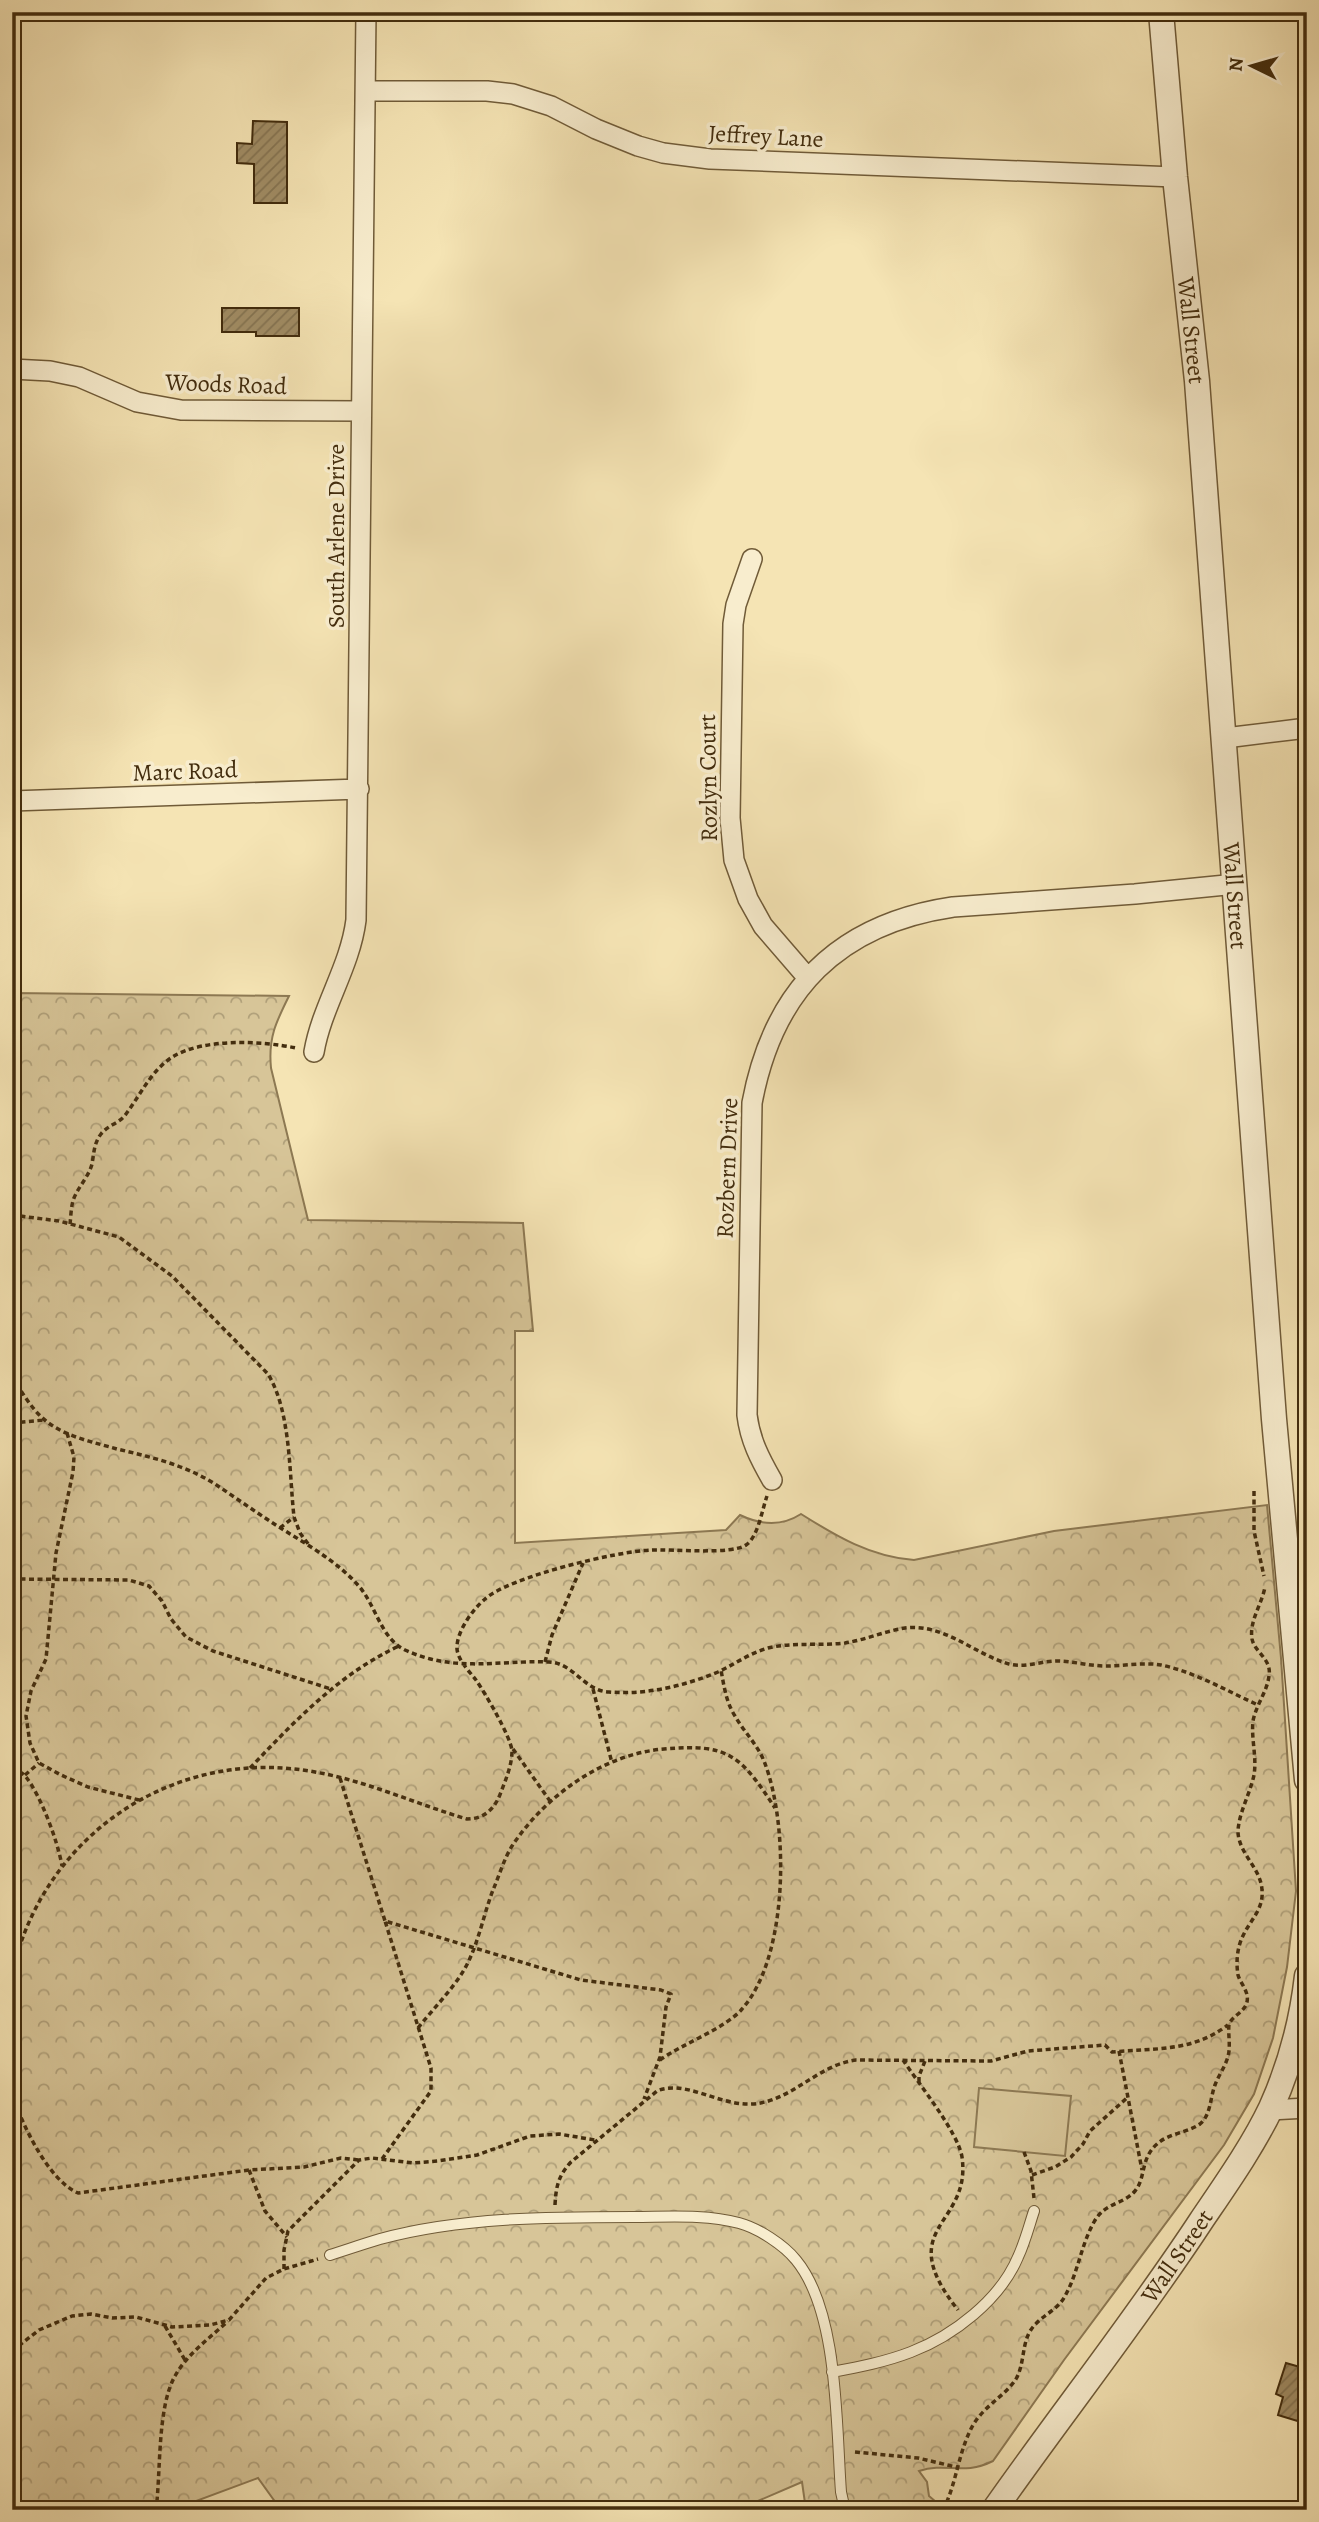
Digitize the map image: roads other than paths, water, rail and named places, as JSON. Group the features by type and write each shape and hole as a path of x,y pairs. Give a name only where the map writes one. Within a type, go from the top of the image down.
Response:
{"street":[{"name":"South Arlene Drive","path":"314,1052 324,1012 349,955 354,933 359,789 360,411 366,12"},
{"name":"Wall Street","path":"1161,12 1175,177 1198,381 1274,1419 1307,1780"},
{"name":"Jeffrey Lane","path":"366,91 487,91 513,94 551,106 596,130 629,143 663,153 710,159 1175,177"},
{"name":"Woods Road","path":"12,369 50,371 79,377 137,402 181,410 360,411"},
{"name":"Rozlyn Court","path":"752,559 736,605 733,624 732,843 741,882 763,926 807,977"},
{"path":"1224,738 1307,728"},
{"name":"Marc Road","path":"12,801 359,789"},
{"name":"Rozbern Drive","path":"772,1480 758,1456 749,1432 747,1415 752,1103 765,1048 779,1019 807,977 849,944 888,923 924,911 1236,884"},
{"name":"Wall Street","path":"994,2510 1171,2267 1224,2187 1270,2109 1286,2067 1307,1976"},
{"path":"1270,2109 1307,2108"}],"lane":[{"path":"832,2372 883,2362 913,2352 948,2333 966,2319 1000,2287 1018,2259 1034,2211"},
{"path":"330,2255 381,2239 440,2227 555,2217 695,2217 738,2223 761,2231 796,2260 816,2296 826,2330 832,2372 841,2492 845,2510"}]}
